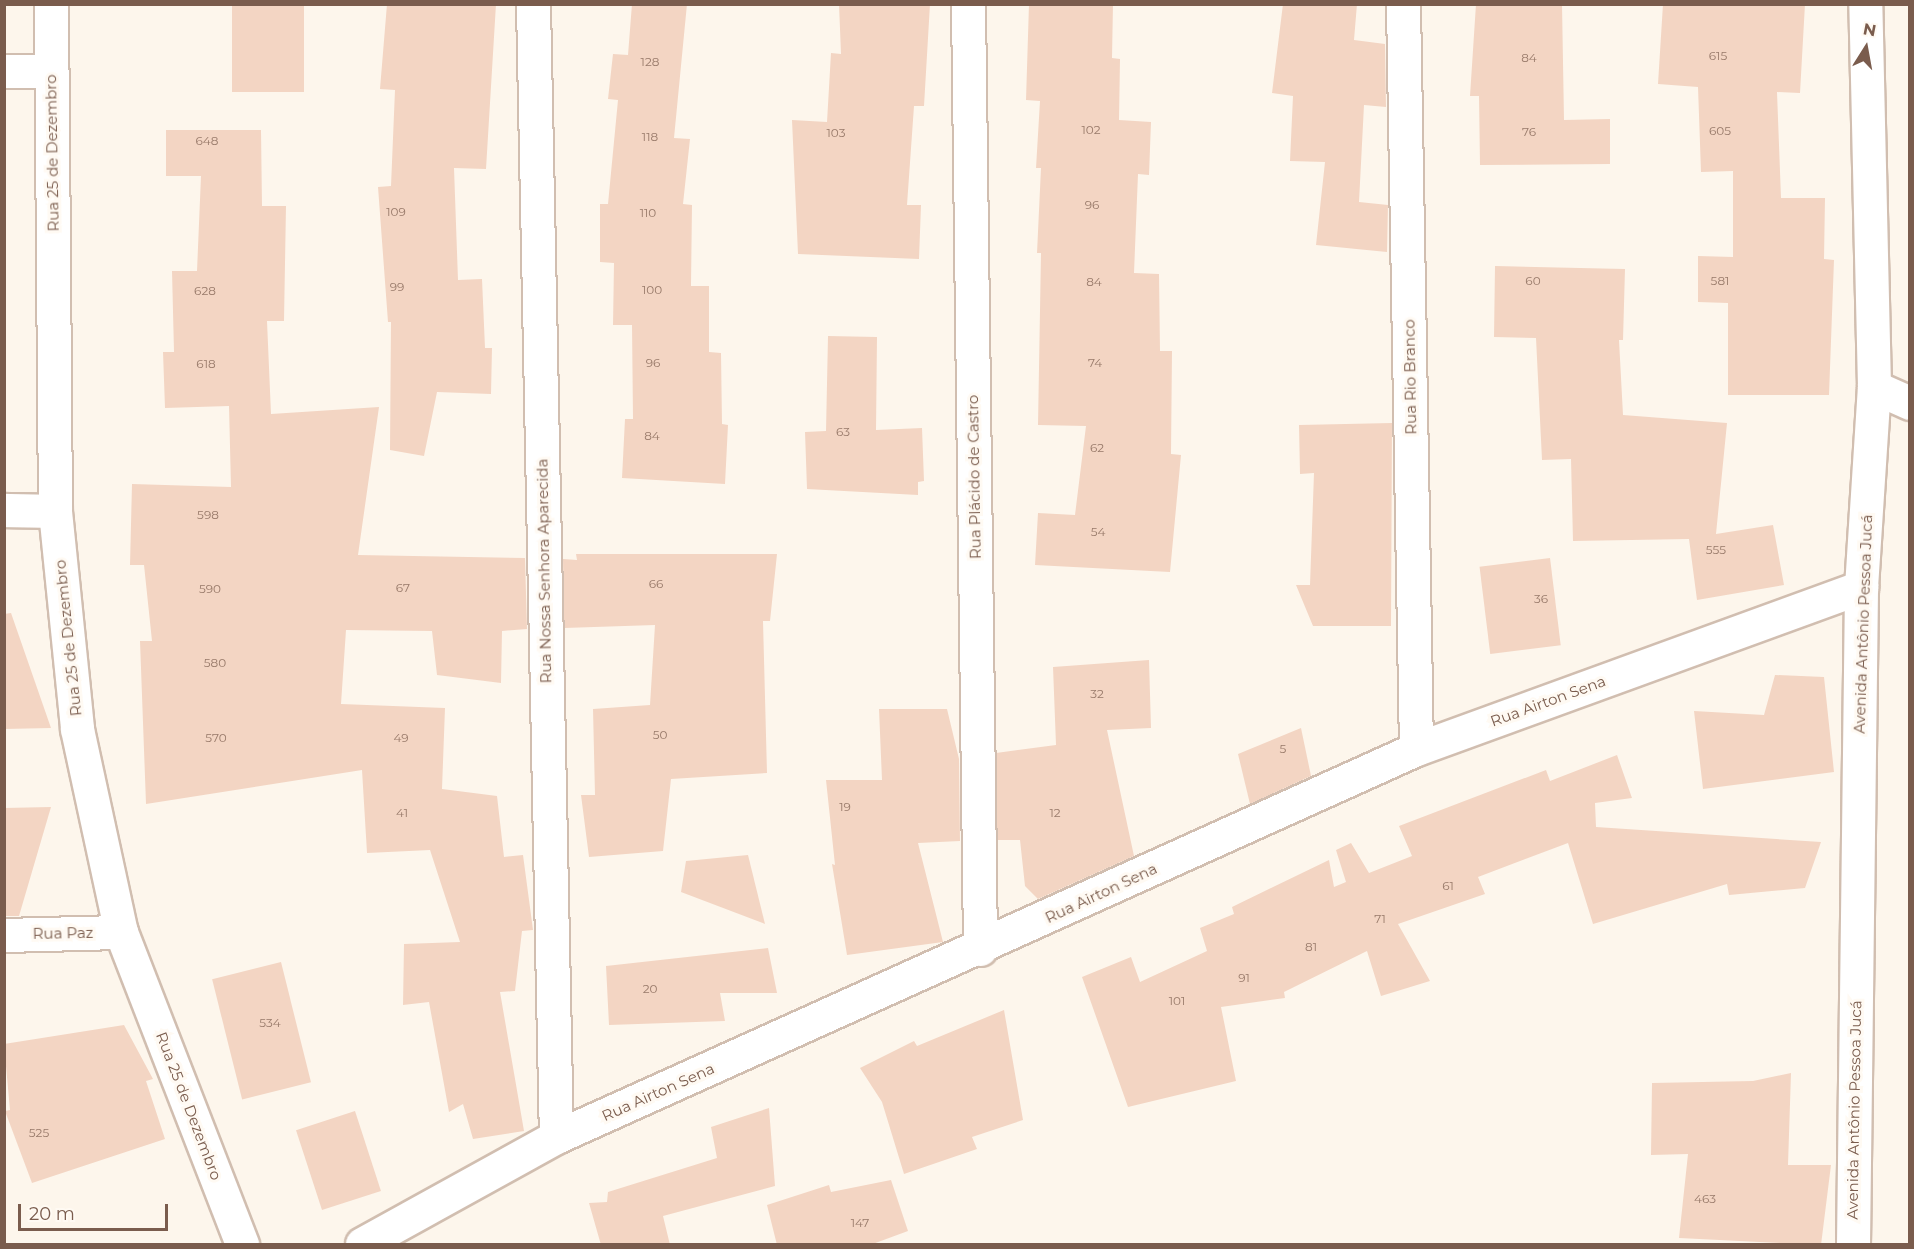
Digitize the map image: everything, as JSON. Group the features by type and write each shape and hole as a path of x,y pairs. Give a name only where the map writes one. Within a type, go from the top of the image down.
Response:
{"street":[{"name":"Rua 25 de Dezembro","path":"51,4 55,511 77,729 121,932 242,1245"},
{"name":"Rua Nossa Senhora Aparecida","path":"533,4 556,1137"},
{"name":"Rua Plácido de Castro","path":"968,4 980,949"},
{"name":"Rua Rio Branco","path":"1403,4 1416,749"},
{"name":"Avenida Antônio Pessoa Jucá","path":"1853,1245 1861,587 1874,387 1865,4"},
{"path":"4,71 51,71"},
{"path":"1874,387 1910,403"},
{"path":"4,510 55,511"},
{"name":"Rua Airton Sena","path":"362,1245 556,1137 980,949 1416,749 1861,587"},
{"name":"Rua Paz","path":"4,935 121,932"}],"building":[{"path":"232,4 304,4 304,92 232,92"},
{"path":"387,4 496,4 486,169 454,168 458,280 482,279 485,348 492,348 491,394 437,392 424,456 390,450 391,322 388,322 378,187 391,186 395,90 380,89"},
{"path":"632,4 687,4 674,138 690,139 683,204 692,205 691,286 709,286 709,352 721,353 722,424 728,425 725,484 622,478 625,419 633,419 632,325 613,325 614,263 600,262 600,204 608,204 618,100 608,99 613,54 628,55"},
{"path":"839,4 930,4 924,106 914,106 907,205 921,205 919,259 798,254 792,120 827,122 831,53 841,54"},
{"path":"1029,4 1113,4 1112,58 1120,59 1119,120 1151,122 1149,175 1138,174 1134,273 1159,274 1160,351 1172,351 1171,454 1181,455 1170,572 1035,565 1038,513 1075,515 1086,426 1038,425 1041,253 1037,253 1041,168 1036,168 1040,101 1026,100"},
{"path":"1283,4 1357,4 1354,40 1385,44 1386,107 1364,105 1359,202 1388,205 1387,252 1316,245 1325,162 1290,161 1293,96 1272,93"},
{"path":"1476,4 1562,4 1564,120 1610,119 1610,164 1480,165 1479,96 1470,96"},
{"path":"1663,4 1805,4 1800,93 1777,92 1781,198 1825,198 1824,259 1834,260 1829,395 1728,395 1728,303 1698,302 1698,256 1733,257 1733,171 1701,172 1698,87 1658,84"},
{"path":"166,130 261,130 262,206 286,206 284,321 267,321 271,414 379,407 358,555 525,558 527,629 502,631 501,683 437,675 432,631 346,630 341,704 445,708 442,789 497,796 504,857 523,855 533,930 522,931 515,991 500,992 524,1131 473,1139 463,1104 449,1112 429,1002 403,1005 404,944 460,942 430,850 367,853 362,770 146,804 140,641 152,641 144,565 130,565 132,484 231,487 229,406 165,408 163,352 174,352 172,271 197,271 201,176 166,176"},
{"path":"1495,266 1625,269 1623,340 1619,340 1623,415 1727,423 1716,534 1773,525 1784,585 1697,600 1689,539 1573,541 1571,459 1542,460 1536,338 1494,337"},
{"path":"828,336 877,337 876,430 922,428 924,481 918,482 918,495 807,489 805,432 826,431"},
{"path":"1392,423 1391,626 1313,626 1296,585 1310,585 1314,473 1300,474 1299,425"},
{"path":"576,554 777,554 770,621 763,621 767,773 671,779 663,851 589,857 581,795 595,795 593,709 650,705 655,625 564,628 563,559 577,560"},
{"path":"1550,558 1561,645 1490,654 1480,567"},
{"path":"11,613 51,728 4,729 4,614"},
{"path":"1149,660 1151,728 1107,730 1134,856 1038,899 1025,886 1020,840 997,840 996,753 1056,745 1053,667"},
{"path":"1775,675 1824,677 1834,772 1703,789 1694,711 1764,715"},
{"path":"879,709 947,709 959,759 960,841 918,843 943,942 847,955 832,864 835,865 826,780 882,780"},
{"path":"1301,728 1311,776 1250,804 1238,754"},
{"path":"1617,755 1632,798 1595,803 1596,827 1821,842 1805,888 1729,895 1727,884 1593,924 1568,843 1478,877 1485,894 1398,924 1430,981 1381,996 1367,951 1284,992 1285,998 1221,1007 1236,1081 1128,1107 1082,977 1131,957 1140,982 1207,951 1200,928 1234,914 1232,907 1329,860 1334,887 1346,882 1336,850 1351,843 1369,873 1412,856 1399,826 1546,770 1550,781"},
{"path":"51,807 19,916 4,916 4,808"},
{"path":"748,855 765,924 681,892 686,861"},
{"path":"768,948 777,993 720,993 725,1021 609,1025 606,966"},
{"path":"281,962 311,1082 242,1099 212,979"},
{"path":"1004,1010 1023,1120 972,1137 977,1149 904,1174 882,1102 860,1068 914,1041 917,1046"},
{"path":"124,1025 153,1079 146,1081 165,1139 32,1183 5,1111 10,1110 4,1044"},
{"path":"1791,1073 1788,1165 1831,1165 1821,1245 1679,1238 1688,1154 1651,1155 1652,1083 1753,1081"},
{"path":"769,1108 775,1186 663,1216 670,1245 601,1245 589,1203 607,1202 608,1192 717,1158 711,1127"},
{"path":"355,1111 381,1191 322,1210 296,1130"},
{"path":"891,1180 908,1231 870,1245 777,1245 767,1205 829,1185 831,1192"}]}
